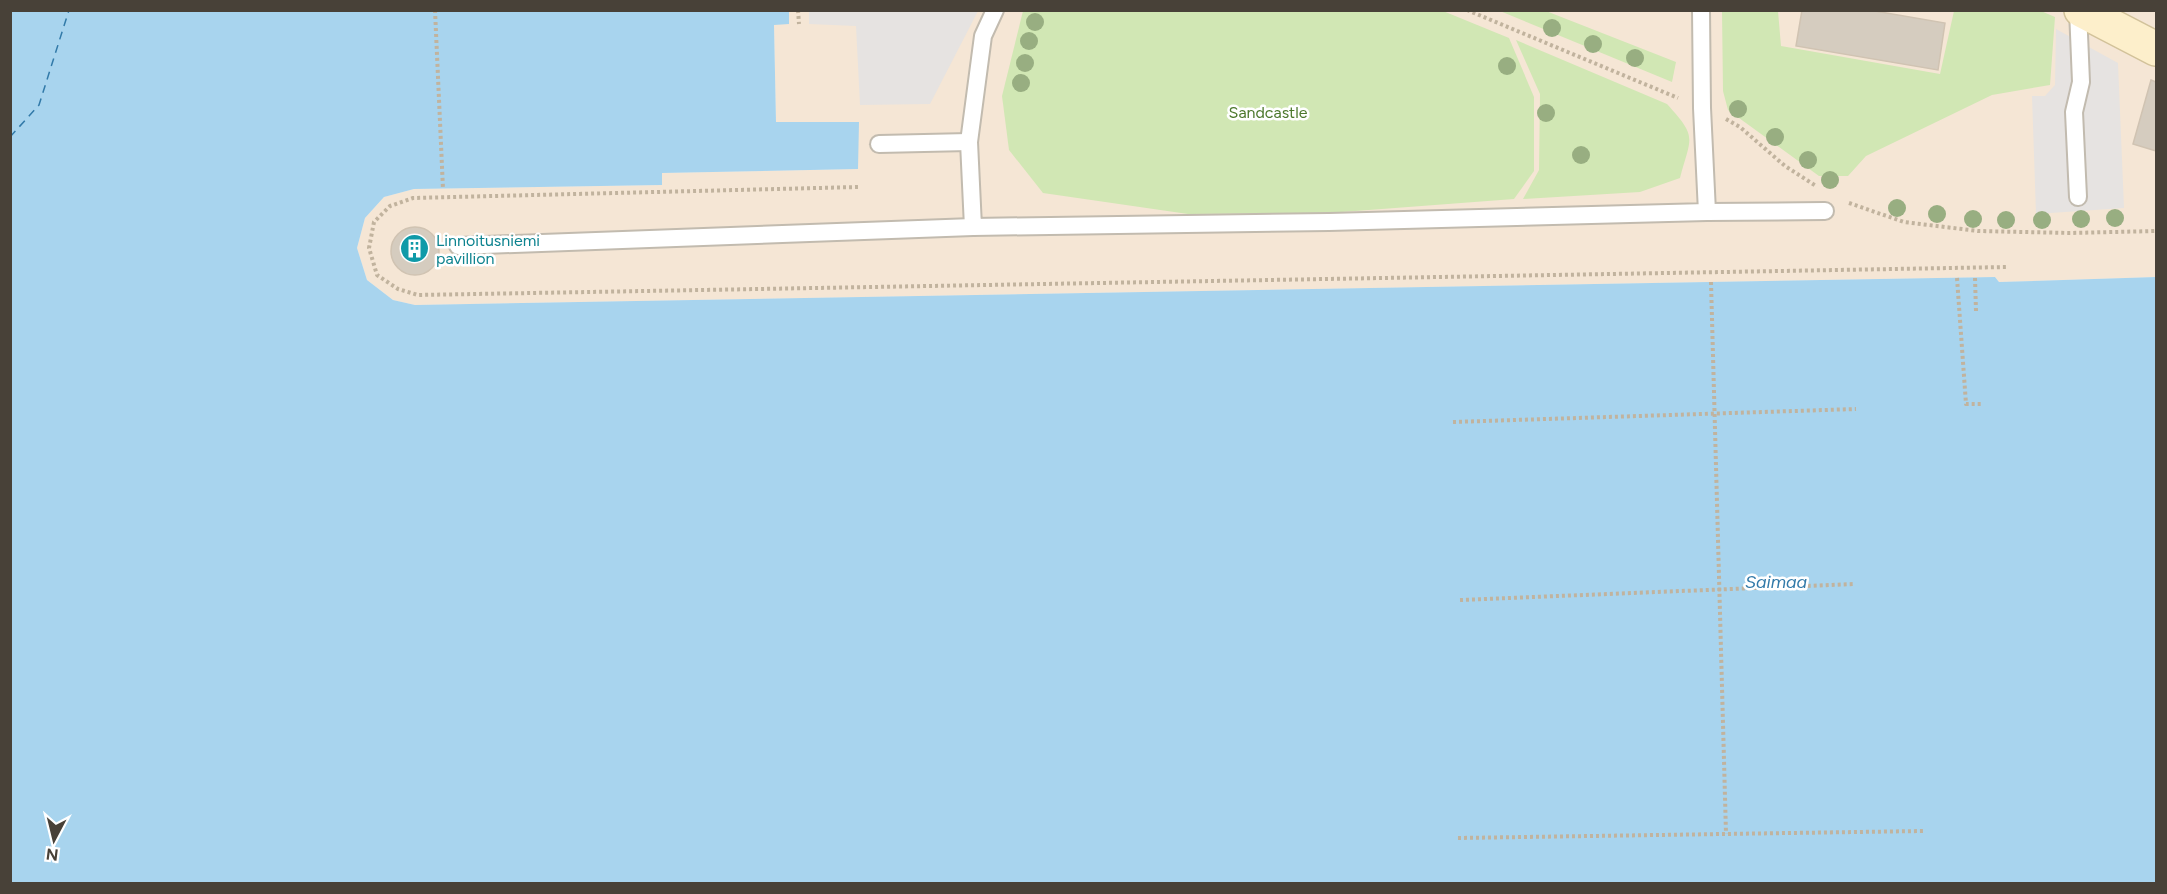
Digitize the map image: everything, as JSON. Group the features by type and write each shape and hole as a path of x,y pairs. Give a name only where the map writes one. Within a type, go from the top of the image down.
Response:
{"street":[{"path":"2080,10 2157,49"}],"lane":[{"path":"973,227 969,142 983,36 995,10"},
{"path":"1701,10 1702,108 1707,212"},
{"path":"2078,197 2074,112 2081,82 2080,10"},
{"path":"879,144 969,142"},
{"path":"458,246 973,227 1825,211"}],"path":[{"path":"435,10 443,189"},
{"path":"798,10 798,24"},
{"path":"1467,10 1714,112 1740,127 1785,166 1821,189"},
{"path":"858,187 413,198 390,206 374,222 369,248 377,275 398,290 418,295 2007,267"},
{"path":"1839,200 1904,222 1978,231 2070,233 2157,231"},
{"path":"1957,278 1966,404 1982,404"},
{"path":"1975,278 1976,311"},
{"path":"1711,282 1726,834"},
{"path":"1453,422 1856,409"},
{"path":"1460,600 1854,584"},
{"path":"1458,838 1923,831"}],"shaded area":[{"path":"809,10 978,11 930,104 860,105 856,26 809,24"},
{"path":"789,11 2156,11 2156,277 1999,282 1995,277 415,305 393,300 367,280 357,248 365,218 384,197 414,189 662,185 661,173 858,169 858,122 776,122 774,24 789,24"},
{"path":"2056,29 2118,63 2124,208 2036,214 2032,96 2045,96 2055,85"}],"green space":[{"name":"Sandcastle","path":"1023,11 1443,11 1509,38 1534,97 1534,171 1514,199 1329,213 1188,214 1043,193 1009,150 1002,96"},
{"path":"1500,11 1546,11 1676,62 1672,82"},
{"path":"1722,11 1778,11 1781,46 1940,74 1954,11 2041,11 2055,17 2050,85 1992,95 1866,156 1848,176 1819,176 1728,110 1723,91"},
{"path":"1516,40 1667,104 1688,131 1689,145 1680,178 1640,192 1523,199 1539,170 1540,94"}],"water":[{"name":"Saimaa","path":"10,11 789,11 789,24 774,25 776,122 859,122 858,169 662,173 662,185 414,189 384,197 365,218 357,248 367,280 393,300 415,305 1995,277 1999,282 2156,277 2156,883 11,883"}],"building":[{"path":"1802,10 1869,10 1945,23 1938,70 1796,46"},
{"path":"2151,80 2156,82 2156,151 2133,144"},
{"name":"Linnoitusniemi pavillion","path":"415,227 432,234 439,251 432,268 415,275 398,268 391,251 398,234"}],"ferry route":[{"path":"10,137 39,105 69,10"}],"place":[{"name":"Linnoitusniemi pavillion","path":"415,249"}]}
